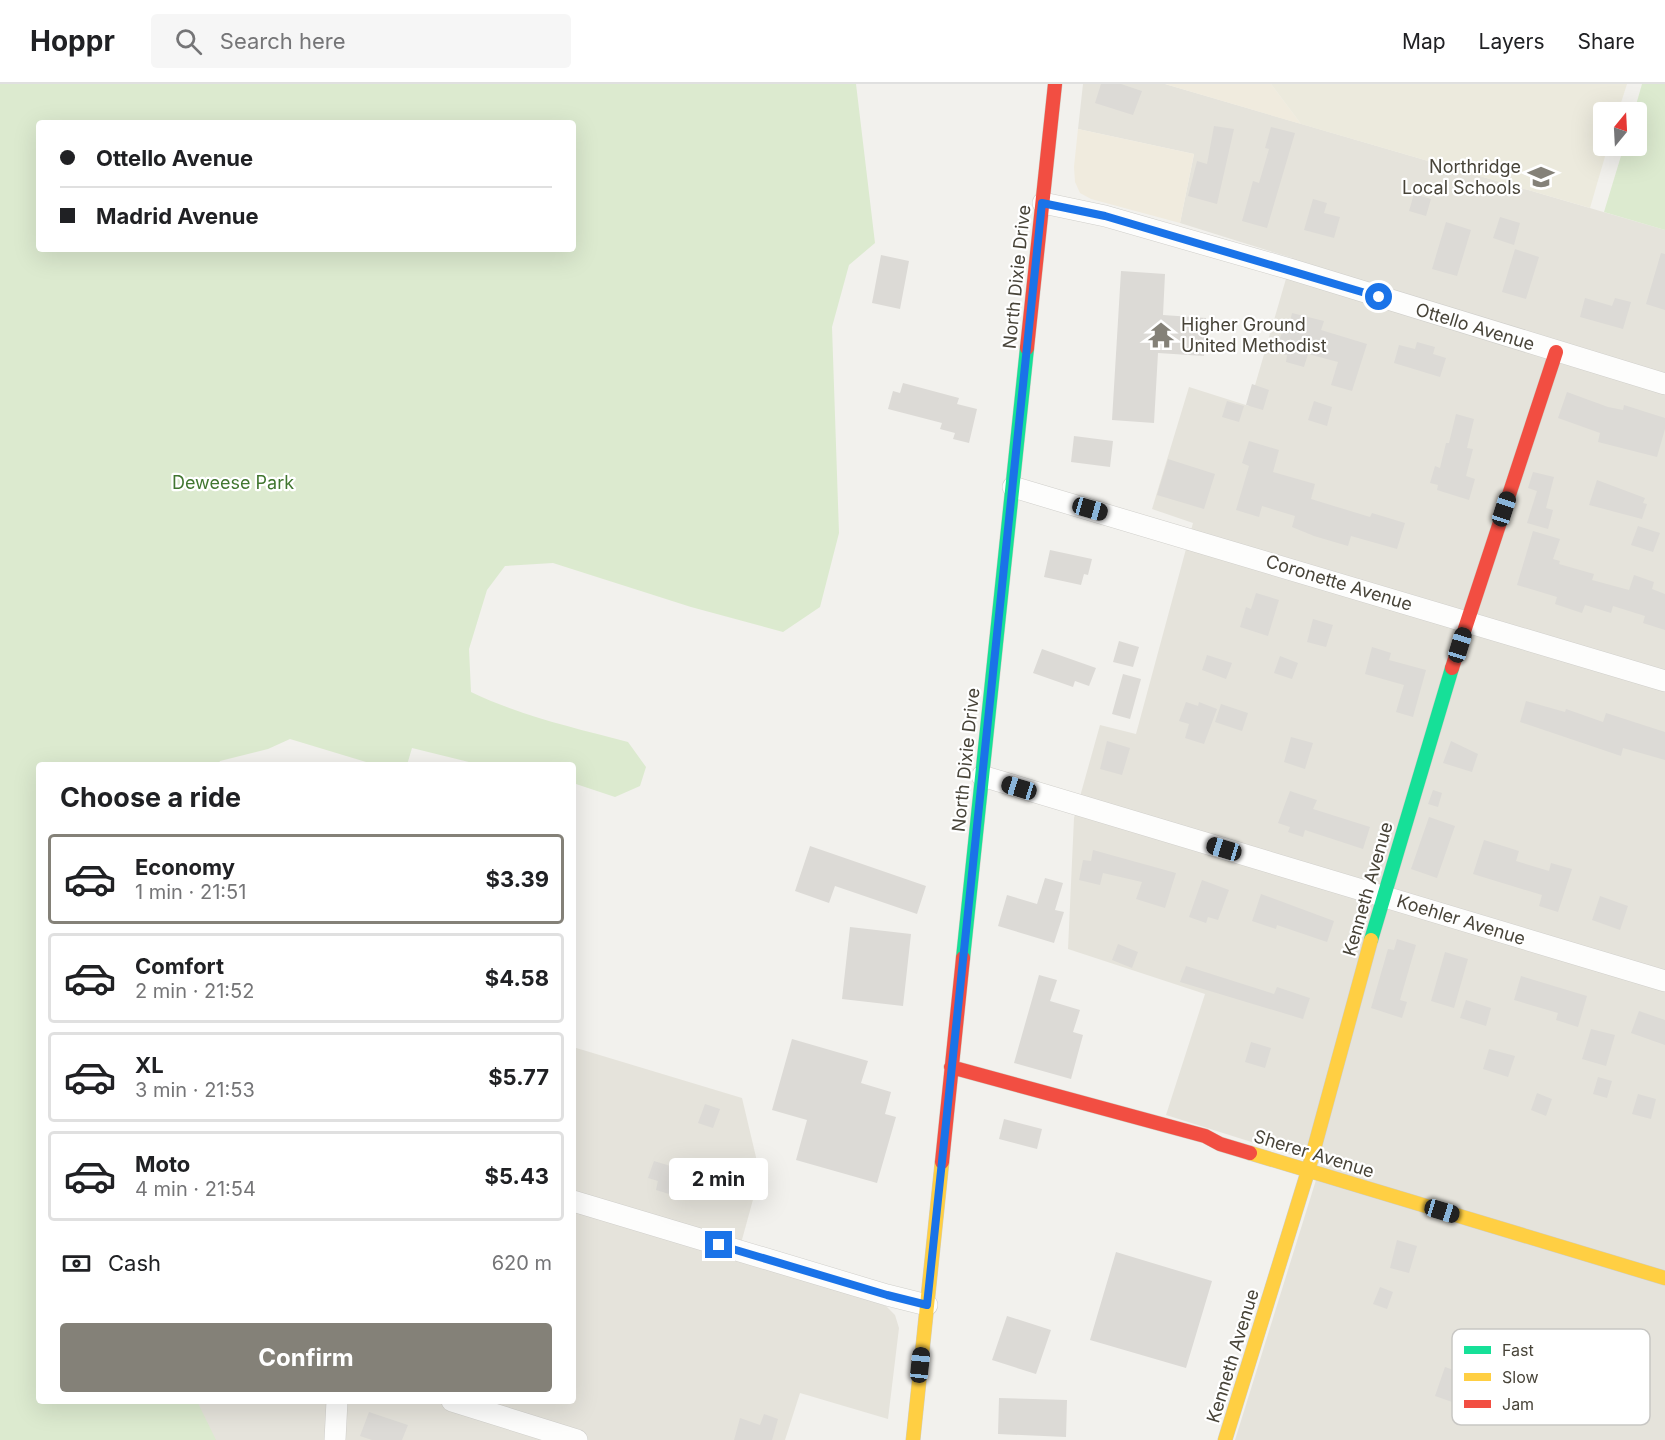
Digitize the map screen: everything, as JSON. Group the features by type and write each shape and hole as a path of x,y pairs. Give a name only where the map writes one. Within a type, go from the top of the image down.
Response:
{"street":[{"name":"North Dixie Drive","path":"913,1440 1055,84"},
{"name":"Ottello Avenue","path":"1042,203 1105,216 1274,264 1665,384"},
{"name":"Kenneth Avenue","path":"1225,1440 1308,1171 1383,897 1466,622 1556,352"},
{"name":"Coronette Avenue","path":"1013,487 1665,681"},
{"name":"Koehler Avenue","path":"982,776 1665,981"},
{"name":"Sherer Avenue","path":"951,1067 1205,1136 1220,1144 1665,1278"},
{"path":"576,1202 927,1305"},
{"path":"335,1440 338,1404"},
{"path":"462,1404 577,1440"}],"shaded area":[{"path":"1083,84 1165,84 1665,230 1665,1440 1235,1440 1321,1164 1166,1115 1205,994 1068,949 1074,818 1100,725 1136,734 1193,523 1152,509 1189,387 1249,406 1292,258 1180,223 1194,154 1078,129"},
{"path":"1165,84 1271,84 1301,124"},
{"name":"Northridge Local Schools","path":"1271,84 1627,84 1621,102 1593,102 1593,156 1605,156 1590,208 1301,124"},
{"path":"1078,129 1194,154 1180,223 1091,199 1080,193 1075,182 1074,167"},
{"path":"576,1048 742,1098 760,1174 737,1258 886,1306 895,1315 899,1328 888,1419 800,1393 785,1440 151,1440 163,1404 576,1404"}],"green space":[{"name":"Deweese Park","path":"0,84 856,84 875,243 849,265 832,327 839,533 820,607 783,632 691,607 553,563 505,566 487,590 469,649 471,692 528,715 628,742 646,767 640,786 615,797 576,784 576,762 469,762 412,748 408,762 366,762 290,739 268,749 220,762 36,762 36,1404 198,1404 216,1440 0,1440"},
{"path":"1642,84 1665,84 1665,230 1604,212 1621,156 1647,156 1647,102 1637,102"}],"building":[{"path":"1101,84 1121,84 1142,91 1133,115 1095,103"},
{"path":"1214,126 1234,129 1217,204 1188,196 1197,161 1207,164"},
{"path":"1271,127 1295,133 1267,228 1242,221 1253,181 1259,183 1269,149 1265,148"},
{"path":"1414,194 1431,199 1426,216 1409,211"},
{"path":"1313,199 1327,203 1324,213 1340,217 1334,238 1304,230"},
{"path":"1500,217 1520,223 1514,245 1493,238"},
{"path":"1446,222 1471,230 1457,276 1432,269"},
{"path":"1515,249 1539,257 1526,299 1502,292"},
{"path":"1661,253 1665,254 1665,310 1646,304"},
{"path":"881,255 909,261 900,309 872,303"},
{"name":"Higher Ground United Methodist","path":"1121,271 1165,274 1163,315 1206,318 1204,356 1158,353 1154,423 1112,420"},
{"path":"1585,298 1612,306 1615,298 1631,302 1623,329 1580,317"},
{"path":"1292,313 1324,321 1321,330 1367,344 1352,391 1331,385 1338,362 1308,354 1304,367 1286,362 1287,355 1276,352 1282,332 1287,334"},
{"path":"1417,342 1435,347 1433,354 1446,358 1440,377 1394,363 1399,345 1415,349"},
{"path":"903,383 959,398 957,404 977,409 969,443 953,439 955,433 940,429 942,423 888,409 893,391 900,393"},
{"path":"1252,384 1269,390 1263,410 1246,405"},
{"path":"1567,392 1608,407 1623,410 1624,405 1665,418 1665,429 1657,457 1598,442 1600,433 1558,418"},
{"path":"1227,401 1244,406 1239,422 1222,417"},
{"path":"1314,401 1332,407 1327,426 1308,420"},
{"path":"1456,414 1474,419 1467,448 1473,449 1466,476 1475,479 1469,500 1437,490 1438,485 1430,483 1435,466 1440,468"},
{"path":"1074,436 1113,441 1110,467 1071,462"},
{"path":"1249,441 1279,450 1273,472 1315,484 1311,499 1370,517 1372,513 1405,523 1397,549 1351,536 1348,546 1314,536 1292,527 1295,516 1262,506 1259,517 1236,510 1249,466 1242,463"},
{"path":"1168,459 1215,474 1204,509 1157,495"},
{"path":"1533,472 1554,477 1546,508 1553,510 1548,529 1527,523 1537,491 1528,488"},
{"path":"1597,480 1645,498 1643,503 1647,504 1642,519 1589,505"},
{"path":"1638,526 1660,533 1653,552 1631,545"},
{"path":"1533,531 1560,539 1553,559 1560,561 1559,564 1594,574 1592,580 1629,590 1634,575 1654,582 1652,589 1665,594 1665,630 1643,623 1645,616 1613,606 1611,613 1585,605 1582,613 1555,604 1557,597 1517,585"},
{"path":"1050,550 1092,559 1088,575 1084,574 1081,585 1044,577"},
{"path":"1256,593 1279,600 1268,636 1240,627 1246,607 1251,609"},
{"path":"1313,619 1333,625 1326,647 1307,642"},
{"path":"1119,641 1139,647 1133,667 1113,662"},
{"path":"1372,647 1391,653 1389,660 1426,670 1413,717 1396,712 1404,685 1365,674"},
{"path":"1042,649 1096,668 1089,686 1075,681 1073,687 1033,673"},
{"path":"1207,655 1232,663 1226,679 1202,670"},
{"path":"1280,656 1298,663 1292,679 1274,673"},
{"path":"1123,674 1141,679 1130,719 1112,714"},
{"path":"1526,701 1565,712 1566,709 1603,722 1606,713 1665,732 1665,760 1623,748 1621,756 1520,722"},
{"path":"1186,702 1198,706 1199,702 1217,709 1204,744 1185,738 1189,724 1179,721"},
{"path":"1221,704 1248,713 1242,731 1215,722"},
{"path":"1291,737 1313,743 1305,769 1284,762"},
{"path":"1107,741 1130,748 1122,775 1100,769"},
{"path":"1451,741 1478,754 1472,772 1443,763"},
{"path":"1433,790 1442,793 1438,807 1428,804"},
{"path":"1290,791 1317,800 1313,809 1370,827 1363,849 1305,830 1303,837 1288,832 1290,827 1278,823"},
{"path":"1429,817 1455,826 1437,878 1411,869"},
{"path":"1484,840 1519,851 1516,861 1549,871 1551,863 1572,869 1558,912 1539,906 1542,895 1473,874"},
{"path":"810,846 926,886 917,914 835,886 829,903 795,891"},
{"path":"1093,850 1176,873 1165,908 1136,899 1142,882 1103,873 1100,885 1079,880 1083,860 1091,861"},
{"path":"1045,878 1063,883 1055,910 1064,912 1054,943 998,926 1007,895 1037,904"},
{"path":"1202,880 1229,890 1218,920 1208,917 1206,923 1189,917"},
{"path":"1261,894 1334,921 1327,942 1277,925 1276,929 1252,921"},
{"path":"1600,896 1628,906 1620,930 1592,920"},
{"path":"850,927 911,934 903,1006 842,999"},
{"path":"1397,939 1416,945 1400,1000 1407,1002 1402,1018 1371,1008 1388,949 1394,950"},
{"path":"1118,944 1138,952 1132,968 1112,960"},
{"path":"1445,952 1468,959 1454,1008 1431,1001"},
{"path":"1186,966 1274,994 1277,987 1310,998 1303,1019 1180,982"},
{"path":"1039,975 1057,980 1050,1001 1080,1010 1073,1032 1083,1035 1071,1079 1014,1063"},
{"path":"1521,976 1587,996 1578,1027 1556,1020 1558,1013 1514,1000"},
{"path":"1466,1000 1491,1008 1486,1026 1460,1018"},
{"path":"1639,1011 1665,1020 1665,1045 1631,1033"},
{"path":"1591,1029 1615,1035 1606,1066 1582,1059"},
{"path":"792,1039 868,1061 861,1083 891,1092 885,1114 896,1117 877,1183 796,1160 807,1120 772,1110"},
{"path":"1251,1042 1271,1048 1265,1068 1245,1062"},
{"path":"1489,1049 1515,1056 1508,1077 1483,1069"},
{"path":"1598,1077 1612,1081 1607,1098 1593,1094"},
{"path":"1537,1093 1552,1099 1546,1116 1531,1110"},
{"path":"1638,1094 1656,1099 1651,1119 1632,1114"},
{"path":"705,1104 720,1109 713,1128 698,1123"},
{"path":"1004,1119 1042,1129 1037,1149 999,1139"},
{"path":"654,1161 687,1171 679,1197 656,1190 658,1181 648,1178"},
{"path":"1397,1240 1417,1246 1409,1273 1390,1268"},
{"path":"1116,1252 1212,1281 1186,1368 1090,1340"},
{"path":"1380,1287 1393,1292 1387,1309 1373,1304"},
{"path":"1007,1316 1051,1330 1036,1374 992,1360"},
{"path":"1445,1367 1452,1369 1452,1402 1435,1396"},
{"path":"999,1398 1067,1400 1066,1437 998,1434"},
{"path":"369,1412 408,1425 402,1440 372,1440 360,1436"},
{"path":"764,1414 778,1419 772,1440 734,1440 740,1418 760,1425"}],"traffic: fast":[{"path":"963,958 1027,348"},
{"path":"1371,940 1452,668"}],"traffic: slow":[{"path":"1225,1440 1308,1171 1371,940"},
{"path":"1250,1153 1665,1278"},
{"path":"913,1440 942,1162"}],"traffic: jam":[{"path":"1027,348 1055,84"},
{"path":"1452,668 1556,352"},
{"path":"942,1162 963,958"},
{"path":"951,1067 1205,1136 1220,1144 1250,1153"}],"place":[{"name":"Northridge Local Schools","path":"1541,177"},
{"name":"Higher Ground United Methodist","path":"1161,335"}],"route":[{"path":"719,1245 927,1305 1042,203 1105,216 1278,265 1379,297"}]}
